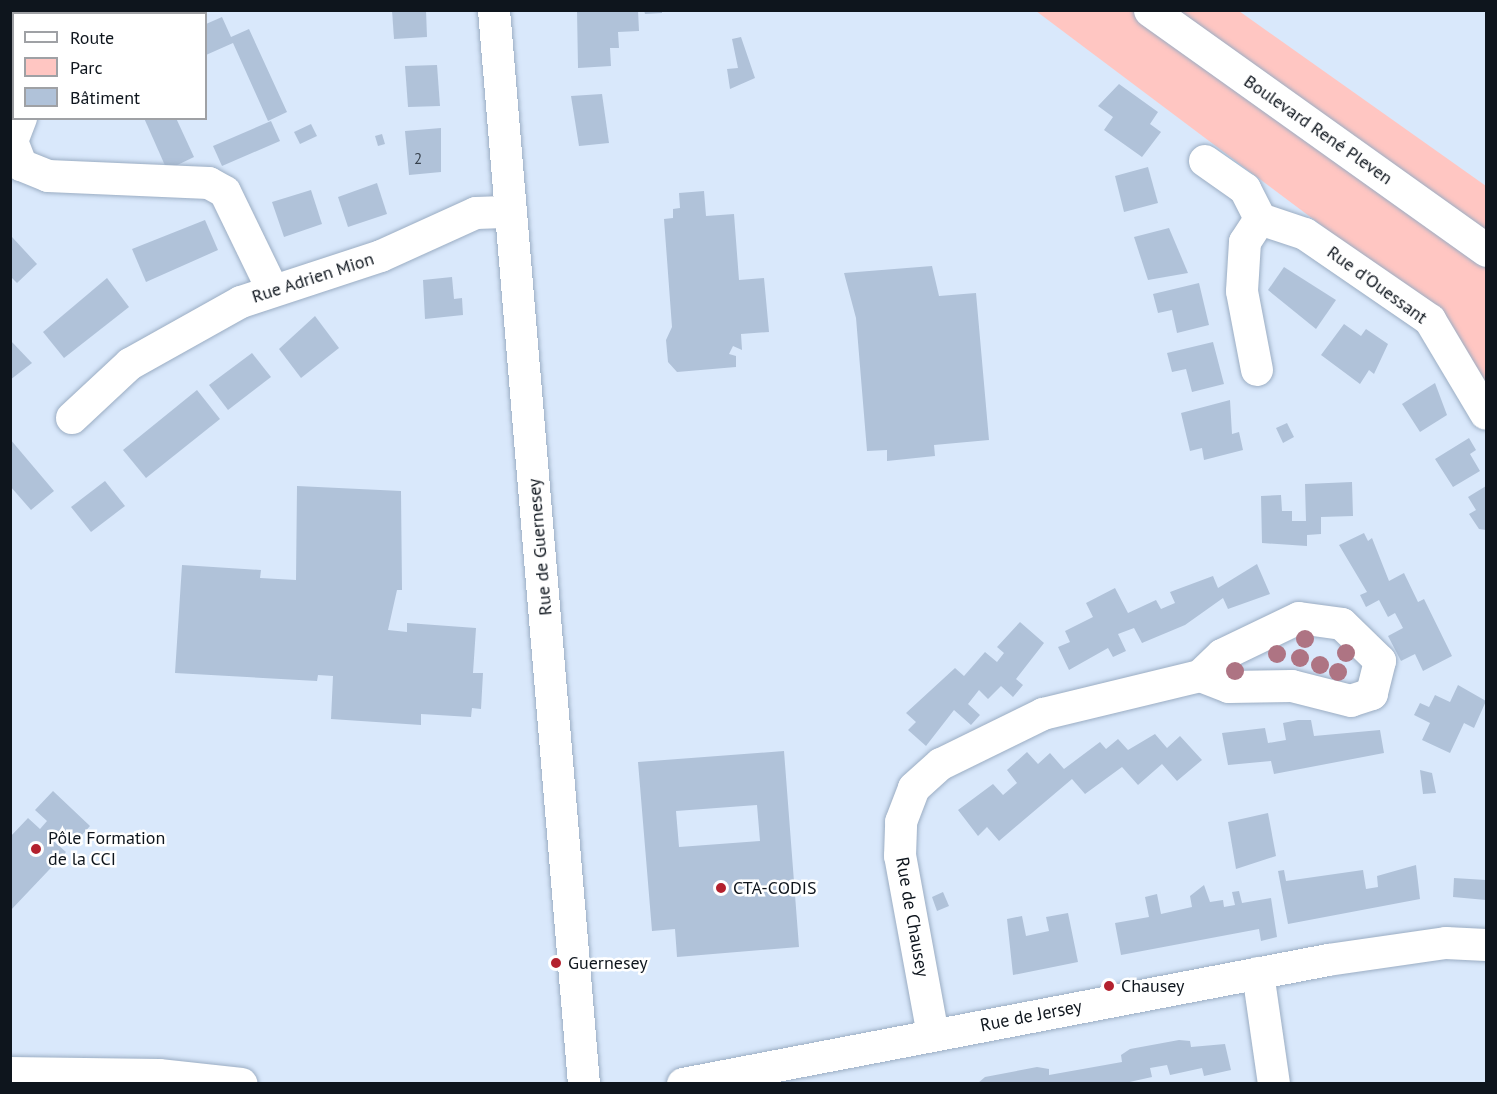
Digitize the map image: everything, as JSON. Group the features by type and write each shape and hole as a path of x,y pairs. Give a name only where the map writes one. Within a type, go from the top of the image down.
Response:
{"main road":[{"name":"Boulevard René Pleven","path":"1150,10 1486,250"}],"street":[{"name":"Rue de Guernesey","path":"494,10 584,1083"},
{"path":"20,120 12,141 21,165 48,176 210,183 225,192 272,289"},
{"path":"1205,161 1245,189 1260,219 1245,243 1242,291 1257,370"},
{"name":"Rue Adrien Mion","path":"72,418 130,364 272,289 381,256 476,213 511,212"},
{"name":"Rue d'Ouessant","path":"1260,219 1305,234 1430,320 1486,414"},
{"path":"1299,618 1342,624 1380,661 1372,694 1351,701 1292,686 1229,687 1200,676 1222,655 1299,618"},
{"name":"Rue de Chausey","path":"933,1035 900,856 901,822 914,788 941,764 1042,714 1200,676"},
{"name":"Rue de Jersey","path":"683,1083 1258,973 1446,943 1486,945"},
{"path":"1258,973 1274,1083"},
{"path":"10,1073 159,1075 242,1083"}],"green space":[{"path":"1036,11 1239,11 1486,186 1486,382 1445,318"}],"building":[{"path":"392,10 426,10 427,37 394,39"},
{"path":"577,10 638,10 639,31 618,32 619,48 610,48 611,66 578,68"},
{"path":"644,10 662,10 662,13 645,14"},
{"path":"222,17 231,37 249,29 287,112 268,121 233,43 207,55 207,24"},
{"path":"741,37 755,78 730,89 727,69 738,68 732,39"},
{"path":"437,65 440,106 408,107 405,66"},
{"path":"1119,84 1158,112 1150,124 1161,132 1142,157 1104,130 1113,117 1098,106"},
{"path":"602,94 609,143 579,146 571,96"},
{"path":"145,120 177,120 194,157 167,170"},
{"path":"271,121 280,141 222,166 213,146"},
{"path":"311,124 317,136 300,144 294,132"},
{"path":"441,128 441,172 409,175 405,131"},
{"path":"382,134 385,144 378,146 375,136"},
{"path":"1148,167 1158,203 1124,212 1115,176"},
{"path":"377,183 387,214 348,227 338,197"},
{"path":"311,190 322,224 284,237 272,202"},
{"path":"704,191 706,216 734,214 739,280 764,278 769,332 741,334 742,350 733,346 729,354 736,356 736,367 677,372 668,362 666,340 672,327 664,219 673,218 673,209 680,208 679,193"},
{"path":"205,220 218,250 146,282 132,249"},
{"path":"1169,228 1188,273 1148,280 1134,237"},
{"path":"12,237 37,264 17,283 10,276"},
{"path":"932,266 939,296 976,293 989,440 934,445 935,456 887,461 887,450 867,451 856,318 844,273"},
{"path":"1284,267 1336,300 1316,329 1268,290"},
{"path":"452,277 454,299 462,298 463,315 425,319 423,280"},
{"path":"107,278 129,307 64,358 43,332"},
{"path":"1199,283 1209,325 1177,333 1172,310 1158,313 1153,294"},
{"path":"315,316 339,348 301,378 279,349"},
{"path":"1344,324 1361,336 1366,329 1388,344 1374,374 1369,370 1360,384 1321,355"},
{"path":"10,340 32,363 10,380"},
{"path":"1213,342 1224,384 1192,392 1186,369 1172,372 1167,353"},
{"path":"252,353 271,377 228,410 209,385"},
{"path":"1435,383 1447,415 1420,432 1402,404"},
{"path":"197,390 220,419 146,478 123,450"},
{"path":"1230,400 1232,434 1239,432 1243,450 1204,460 1202,448 1190,451 1181,413"},
{"path":"1287,423 1294,437 1283,443 1276,428"},
{"path":"1469,438 1476,450 1470,454 1480,471 1453,487 1435,459"},
{"path":"10,439 54,491 31,510 10,486"},
{"path":"105,481 125,506 91,532 71,507"},
{"path":"1352,482 1353,516 1321,517 1321,534 1307,535 1307,546 1262,543 1261,496 1281,495 1282,511 1292,511 1292,521 1306,521 1305,484"},
{"path":"297,486 401,491 402,590 397,590 388,630 407,632 407,623 476,628 473,673 483,673 481,709 472,708 471,717 421,714 421,725 331,719 333,676 318,675 317,681 175,673 182,565 261,570 260,578 296,580"},
{"path":"1486,486 1486,530 1479,529 1469,514 1476,510 1468,497"},
{"path":"1364,533 1368,541 1372,538 1389,581 1404,573 1418,602 1424,599 1452,656 1423,671 1415,654 1401,661 1388,636 1403,628 1395,613 1388,617 1379,600 1366,607 1360,595 1367,592 1339,545"},
{"path":"1257,564 1270,594 1228,609 1223,598 1185,625 1142,643 1134,628 1118,634 1126,651 1113,657 1108,648 1069,670 1058,647 1070,642 1065,631 1093,617 1086,603 1115,588 1128,613 1156,600 1161,609 1175,603 1170,592 1213,576 1218,588"},
{"path":"1020,622 1044,643 1016,679 1023,685 1013,697 1001,686 988,699 979,690 968,704 980,715 971,725 954,710 926,746 908,730 916,722 906,713 955,668 964,676 985,652 997,662 1004,653 997,647"},
{"path":"1458,685 1486,701 1474,728 1464,723 1450,753 1422,740 1430,723 1414,715 1420,703 1429,707 1435,695 1450,702"},
{"path":"1311,720 1314,736 1380,730 1384,753 1274,774 1271,761 1228,765 1222,733 1265,728 1268,743 1286,740 1283,723"},
{"path":"1155,734 1167,748 1180,736 1202,760 1177,781 1162,764 1138,785 1122,767 1085,794 1072,779 999,841 987,827 978,836 958,810 993,784 1003,795 1017,783 1007,770 1027,752 1038,764 1050,753 1064,769 1100,742 1106,749 1118,739 1128,750"},
{"name":"CTA-CODIS","path":"784,751 799,947 677,957 675,929 652,931 638,762","holes":["757,805 760,841 679,847 676,811"]},
{"path":"1420,770 1432,773 1436,793 1423,794"},
{"name":"Pôle Formation de la CCI","path":"53,791 90,826 73,845 57,831 50,838 66,852 10,911 10,837 28,818 40,829 47,821 35,810"},
{"path":"1268,813 1276,856 1236,869 1228,822"},
{"path":"1416,865 1420,899 1288,924 1278,871 1284,870 1286,881 1363,870 1366,889 1378,887 1377,876"},
{"path":"1454,878 1486,880 1486,900 1453,897"},
{"path":"1204,885 1210,902 1223,900 1224,907 1235,905 1232,892 1239,891 1242,903 1271,898 1277,937 1261,941 1259,929 1121,955 1115,923 1149,917 1145,897 1157,894 1161,914 1192,907 1190,896"},
{"path":"943,892 949,906 937,911 932,897"},
{"path":"1068,913 1078,962 1013,975 1007,919 1022,916 1026,936 1049,931 1046,917"},
{"path":"1179,1040 1190,1041 1191,1047 1225,1044 1231,1070 1204,1076 1202,1068 1170,1075 1167,1065 1150,1068 1152,1077 1125,1083 978,1083 985,1077 1037,1067 1049,1069 1049,1075 1122,1062 1121,1055 1130,1049"}],"place":[{"name":"Pôle Formation de la CCI","path":"36,849"},
{"name":"CTA-CODIS","path":"721,888"},
{"name":"Guernesey","path":"556,963"},
{"name":"Chausey","path":"1109,986"}]}
